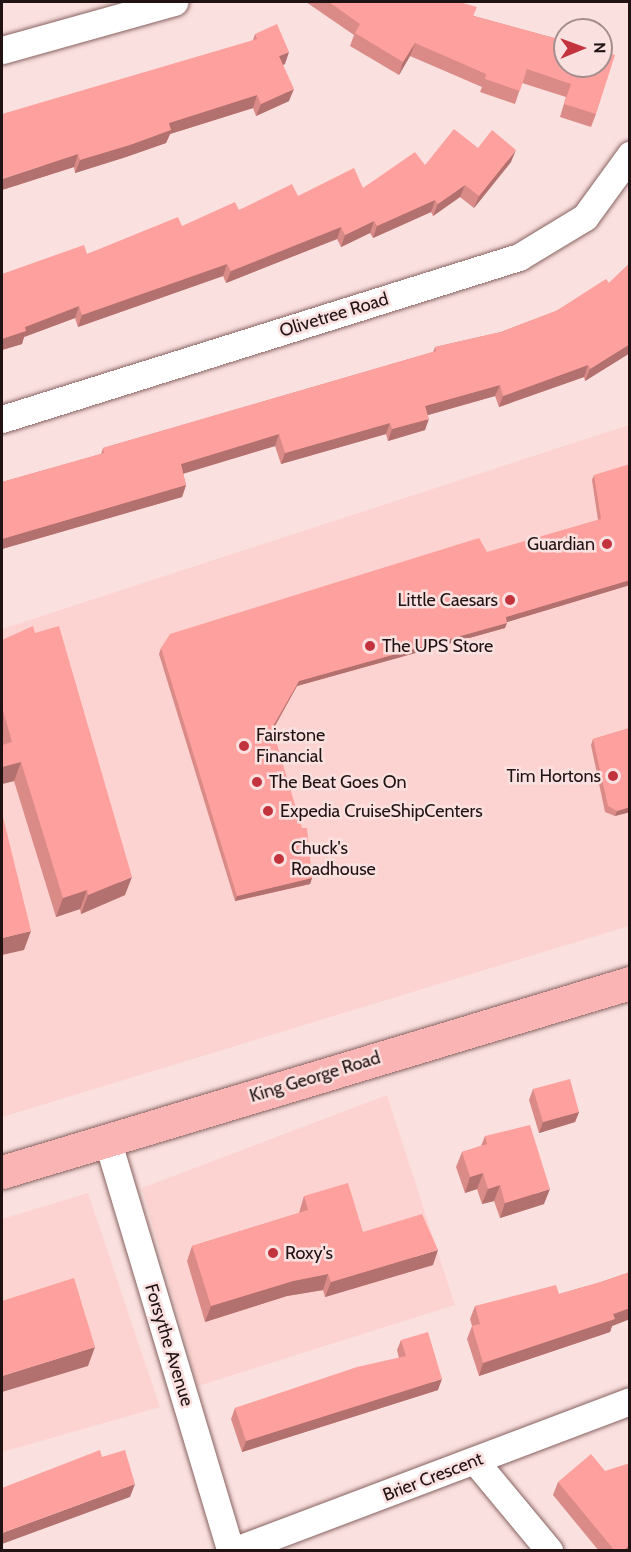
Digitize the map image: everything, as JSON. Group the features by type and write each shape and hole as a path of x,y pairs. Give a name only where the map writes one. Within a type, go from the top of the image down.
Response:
{"main road":[{"name":"King George Road","path":"2,1172 630,984"}],"street":[{"path":"2,50 174,2"},
{"name":"Olivetree Road","path":"2,419 519,256 585,217 630,154"},
{"name":"Forsythe Avenue","path":"107,1139 230,1551"},
{"name":"Brier Crescent","path":"236,1551 630,1401"},
{"path":"475,1461 549,1551"}],"shaded area":[{"path":"629,425 629,926 2,1117 2,629"},
{"path":"387,1095 455,1305 198,1386 142,1188"},
{"path":"88,1193 160,1407 2,1452 2,1219"}],"building":[{"path":"329,2 459,2 477,7 473,16 553,38 553,78 527,69 520,91 485,79 486,74 415,43 403,62 355,33 360,24"},
{"path":"277,24 289,52 279,56 294,89 261,104 257,95 169,123 171,130 130,145 80,160 78,154 2,179 2,114 257,39 255,34"},
{"path":"553,78 608,78 596,114 564,104 571,84"},
{"path":"454,129 478,148 492,130 516,150 479,196 465,185 438,204 435,200 377,226 374,221 345,235 341,227 231,271 227,264 82,315 79,306 25,327 26,331 2,339 2,274 84,245 87,254 178,217 182,226 235,202 239,210 292,184 298,196 354,168 363,188 415,152 425,165"},
{"path":"630,263 630,344 590,369 588,365 503,396 500,385 425,406 429,419 392,429 390,423 285,453 279,434 181,464 186,485 2,539 2,482 104,453 103,448 436,351 435,347 501,332 556,311 606,279 609,283"},
{"path":"630,464 630,580 506,617 507,623 299,681 272,728 302,828 307,828 312,878 237,896 161,648 170,634 479,538 487,552 601,519 594,475"},
{"path":"33,626 35,633 59,626 132,877 88,895 87,890 63,898 21,762 2,767 2,745 12,742 2,707 2,640"},
{"name":"Tim Hortons","path":"630,728 630,807 617,811 608,806 593,739"},
{"path":"2,813 31,931 2,938"},
{"path":"570,1079 579,1112 543,1122 533,1089"},
{"path":"530,1125 550,1189 505,1203 500,1185 488,1189 483,1173 470,1177 462,1152 487,1144 485,1136"},
{"path":"348,1183 363,1232 422,1214 438,1250 331,1282 328,1274 293,1281 211,1306 192,1246 308,1210 304,1196"},
{"path":"630,1272 630,1308 613,1314 615,1319 483,1363 472,1326 480,1324 475,1306 556,1285 559,1294"},
{"path":"74,1278 95,1347 2,1376 2,1301"},
{"path":"428,1332 442,1379 246,1441 235,1408 357,1367 406,1356 401,1340"},
{"path":"100,1450 102,1457 125,1450 135,1484 2,1533 2,1488"},
{"path":"591,1454 605,1471 630,1463 630,1498 628,1498 630,1501 630,1545 623,1551 615,1551 558,1482"}],"place":[{"name":"Guardian","path":"607,544"},
{"name":"Little Caesars","path":"510,600"},
{"name":"The UPS Store","path":"370,646"},
{"name":"Fairstone Financial","path":"244,746"},
{"name":"Tim Hortons","path":"613,776"},
{"name":"The Beat Goes On","path":"257,782"},
{"name":"Expedia CruiseShipCenters","path":"268,811"},
{"name":"Chuck's Roadhouse","path":"279,859"},
{"name":"Roxy's","path":"273,1253"}]}
